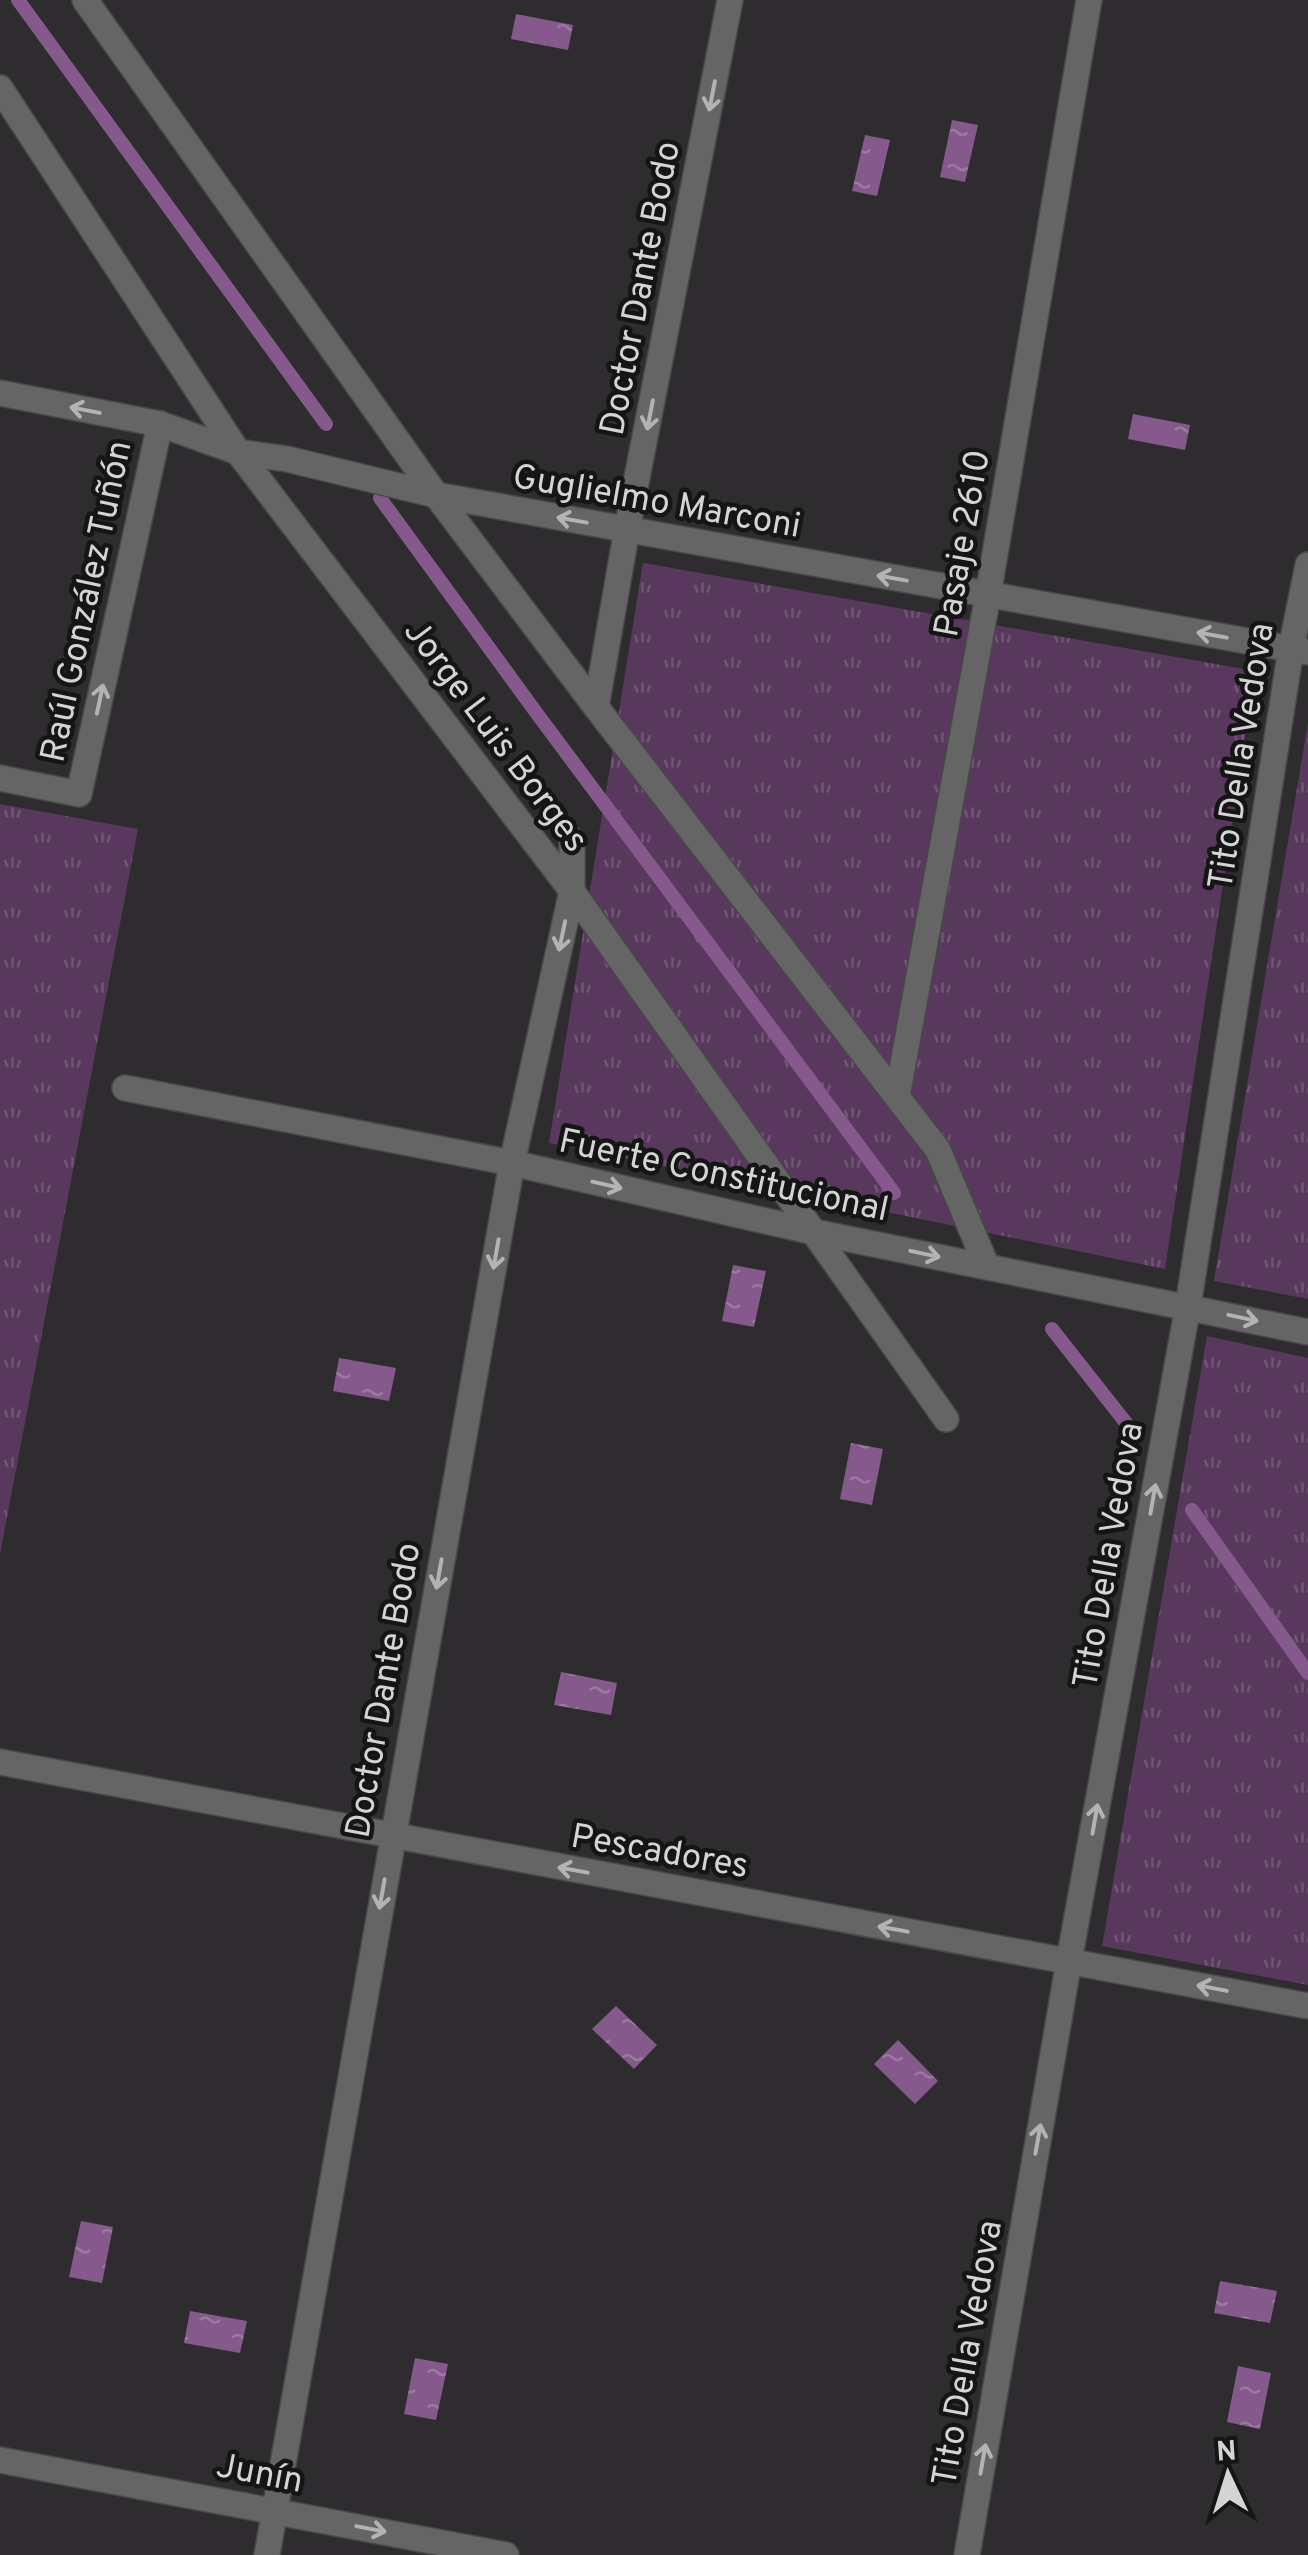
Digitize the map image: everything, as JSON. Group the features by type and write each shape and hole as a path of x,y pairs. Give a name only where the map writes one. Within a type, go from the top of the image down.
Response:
{"street":[{"path":"85,0 436,495 938,1150 987,1267"},
{"name":"Doctor Dante Bodo","path":"596,707 730,0"},
{"name":"Pasaje 2610","path":"897,1097 988,595 1088,0"},
{"name":"Jorge Luis Borges","path":"0,88 238,452 572,890 946,1420"},
{"name":"Guglielmo Marconi","path":"0,393 160,424 238,452 288,459 436,495 1300,650"},
{"name":"Raúl González Tuñón","path":"0,778 79,794 160,424"},
{"name":"Tito Della Vedova","path":"967,2555 1068,1962 1188,1306 1300,650 1308,566"},
{"name":"Doctor Dante Bodo","path":"267,2555 512,1163 572,890 572,840"},
{"name":"Fuerte Constitucional","path":"125,1088 512,1163 814,1232 1308,1332"},
{"name":"Pescadores","path":"0,1762 1308,2006"},
{"name":"Junín","path":"0,2460 506,2555"}],"green space":[{"path":"643,563 1255,671 1165,1269 549,1143"},
{"path":"1308,723 1308,1299 1214,1281"},
{"path":"0,804 138,829 0,1554"},
{"path":"1207,1336 1308,1358 1308,1985 1102,1946"}],"water":[{"path":"516,14 573,25 568,50 511,39"},
{"path":"952,120 978,125 965,182 940,177"},
{"path":"865,135 890,140 877,196 852,191"},
{"path":"1133,414 1190,425 1185,450 1128,439"},
{"path":"733,1265 766,1271 754,1327 722,1321"},
{"path":"339,1358 396,1368 389,1401 333,1391"},
{"path":"851,1443 883,1449 872,1505 840,1499"},
{"path":"561,1672 617,1683 611,1715 554,1705"},
{"path":"616,2006 657,2045 634,2069 592,2029"},
{"path":"898,2040 938,2081 915,2104 874,2064"},
{"path":"81,2221 113,2227 102,2283 69,2277"},
{"path":"1220,2281 1277,2291 1270,2323 1214,2313"},
{"path":"190,2311 247,2321 240,2353 184,2343"},
{"path":"415,2358 448,2364 436,2420 404,2414"},
{"path":"1238,2366 1271,2373 1260,2429 1227,2422"}],"waterway":[{"path":"18,0 326,424"},
{"path":"380,498 894,1193"},
{"path":"1052,1329 1130,1428"},
{"path":"1192,1510 1308,1673"}]}
